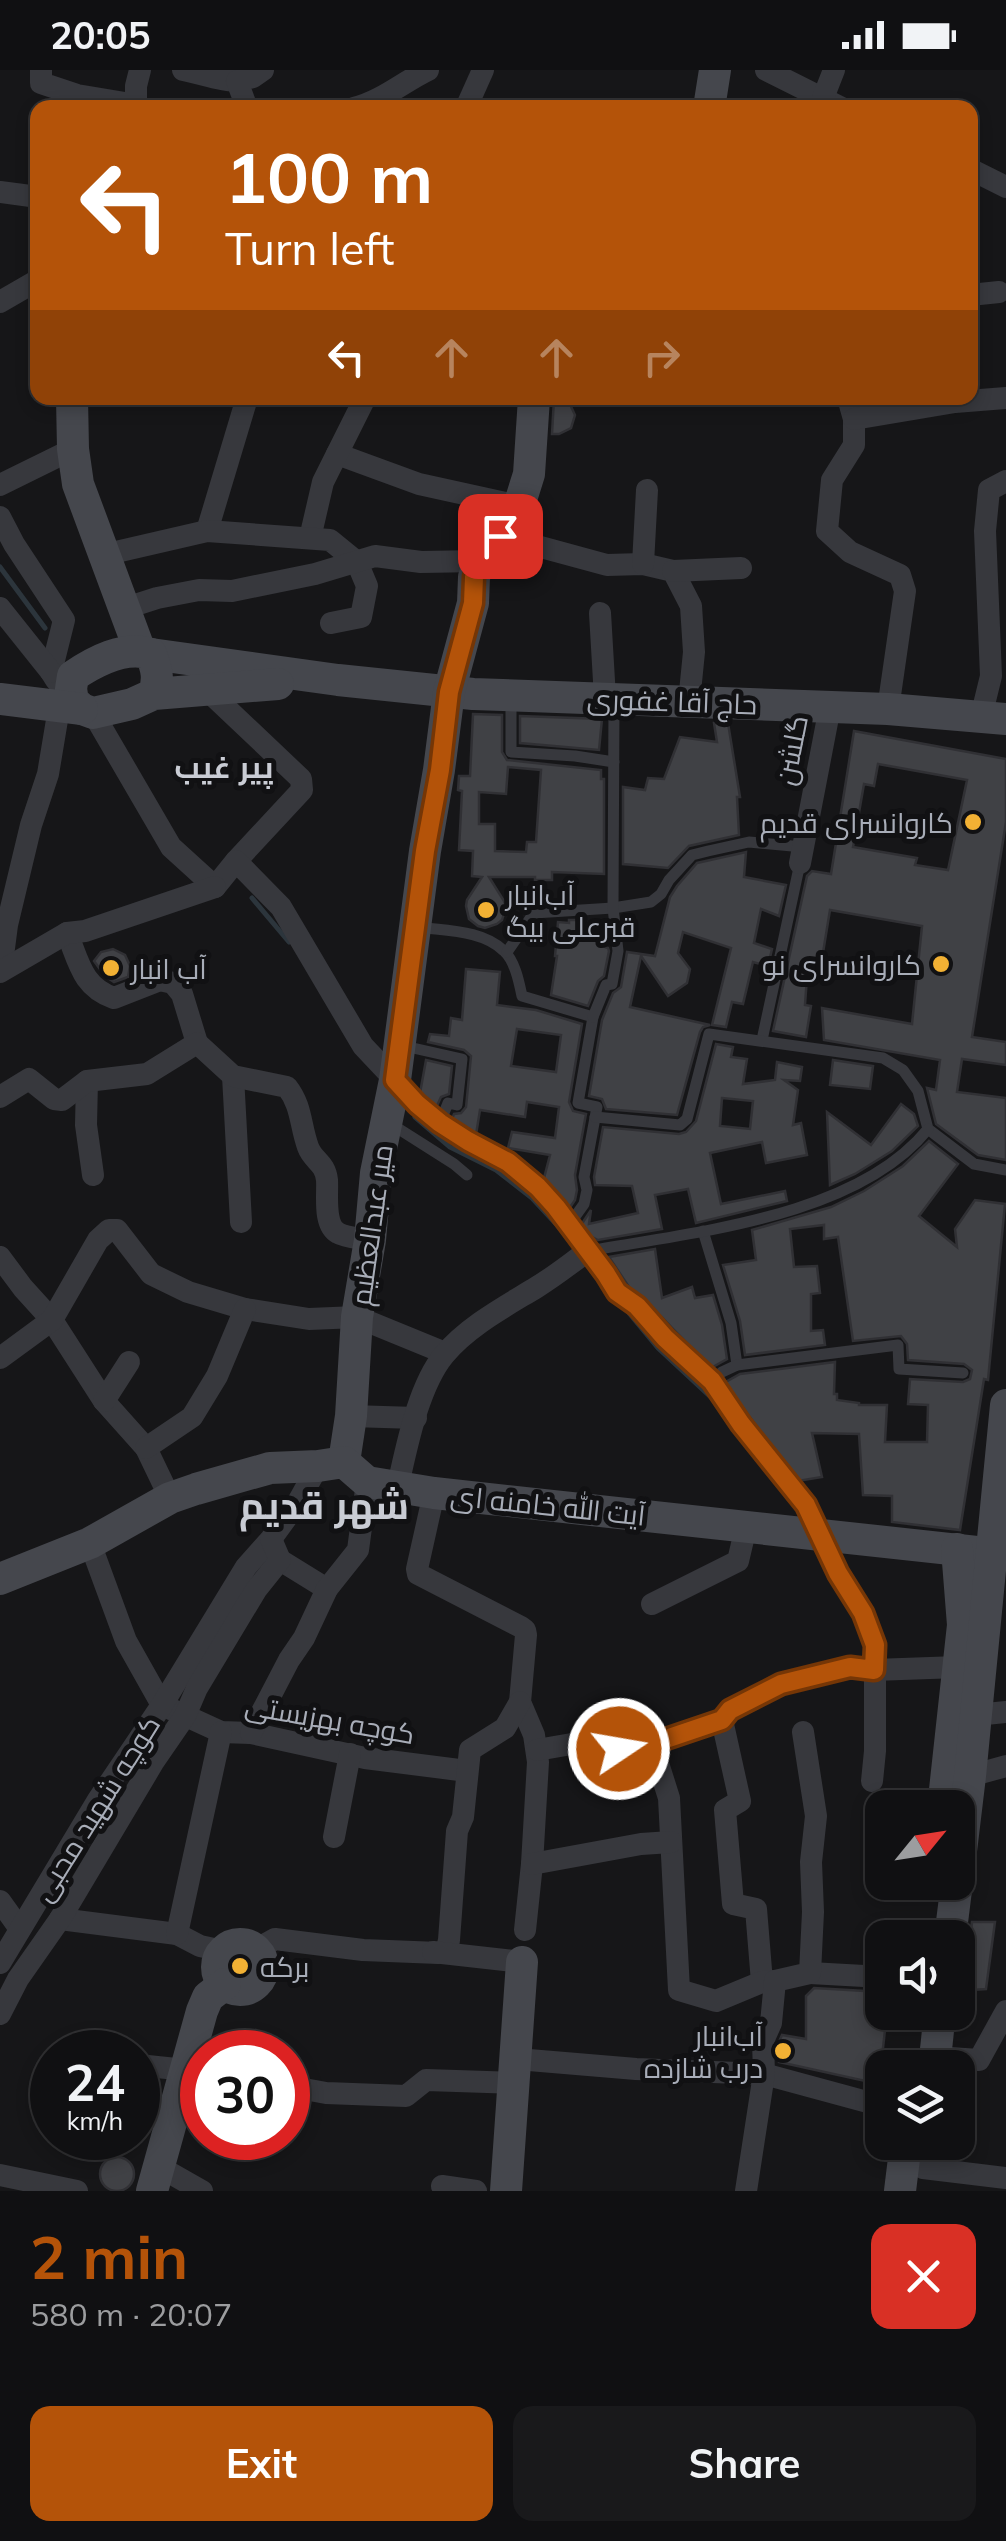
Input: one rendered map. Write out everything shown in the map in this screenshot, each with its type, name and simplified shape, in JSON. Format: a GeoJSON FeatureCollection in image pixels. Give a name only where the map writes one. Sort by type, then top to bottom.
{"type":"FeatureCollection","features":[{"type":"Feature","properties":{"kind":"main road"},"geometry":{"type":"LineString","coordinates":[[710,100],[715,70]]}},
{"type":"Feature","properties":{"kind":"main road"},"geometry":{"type":"LineString","coordinates":[[72,405],[78,484],[126,608],[134,654]]}},
{"type":"Feature","properties":{"kind":"main road"},"geometry":{"type":"LineString","coordinates":[[490,548],[520,506],[530,474],[534,405]]}},
{"type":"Feature","properties":{"kind":"main road","name":"میر عبدالعظیم"},"geometry":{"type":"LineString","coordinates":[[357,1474],[351,1416],[357,1317],[376,1173],[395,1080],[449,692],[473,603],[474,577],[490,548]]}},
{"type":"Feature","properties":{"kind":"main road"},"geometry":{"type":"LineString","coordinates":[[107,563],[134,654],[158,679],[154,694]]}},
{"type":"Feature","properties":{"kind":"main road"},"geometry":{"type":"LineString","coordinates":[[69,692],[134,654]]}},
{"type":"Feature","properties":{"kind":"main road","name":"حاج آقا غفوری"},"geometry":{"type":"LineString","coordinates":[[134,654],[449,692],[888,709],[994,718]]}},
{"type":"Feature","properties":{"kind":"main road","name":"حاج آقا غفوری"},"geometry":{"type":"LineString","coordinates":[[0,695],[69,692],[132,704],[154,694],[338,680]]}},
{"type":"Feature","properties":{"kind":"main road"},"geometry":{"type":"LineString","coordinates":[[945,1790],[958,1667],[974,1611],[998,1554],[1005,1425]]}},
{"type":"Feature","properties":{"kind":"main road","name":"آیت الله خامنه ای"},"geometry":{"type":"LineString","coordinates":[[0,1579],[90,1543],[170,1498],[270,1468],[357,1474],[434,1493],[998,1554]]}},
{"type":"Feature","properties":{"kind":"main road"},"geometry":{"type":"LineString","coordinates":[[957,1549],[974,1611],[991,1713],[968,1790]]}},
{"type":"Feature","properties":{"kind":"main road"},"geometry":{"type":"LineString","coordinates":[[506,2191],[523,1946]]}},
{"type":"Feature","properties":{"kind":"main road"},"geometry":{"type":"LineString","coordinates":[[199,2030],[208,1997],[225,1984],[216,1968],[218,1959],[239,1950]]}},
{"type":"Feature","properties":{"kind":"main road"},"geometry":{"type":"LineString","coordinates":[[155,2178],[180,2109]]}},
{"type":"Feature","properties":{"kind":"street"},"geometry":{"type":"LineString","coordinates":[[42,70],[40,83],[104,100]]}},
{"type":"Feature","properties":{"kind":"street"},"geometry":{"type":"LineString","coordinates":[[136,100],[140,70]]}},
{"type":"Feature","properties":{"kind":"street"},"geometry":{"type":"LineString","coordinates":[[182,70],[209,72],[227,81],[253,77],[263,70]]}},
{"type":"Feature","properties":{"kind":"street"},"geometry":{"type":"LineString","coordinates":[[379,100],[428,70]]}},
{"type":"Feature","properties":{"kind":"street"},"geometry":{"type":"LineString","coordinates":[[470,100],[483,70]]}},
{"type":"Feature","properties":{"kind":"street"},"geometry":{"type":"LineString","coordinates":[[766,70],[827,100]]}},
{"type":"Feature","properties":{"kind":"street"},"geometry":{"type":"LineString","coordinates":[[833,100],[834,70]]}},
{"type":"Feature","properties":{"kind":"street"},"geometry":{"type":"LineString","coordinates":[[237,81],[244,100]]}},
{"type":"Feature","properties":{"kind":"street"},"geometry":{"type":"LineString","coordinates":[[978,173],[1006,188]]}},
{"type":"Feature","properties":{"kind":"street"},"geometry":{"type":"LineString","coordinates":[[0,192],[30,196]]}},
{"type":"Feature","properties":{"kind":"street"},"geometry":{"type":"LineString","coordinates":[[0,302],[30,285]]}},
{"type":"Feature","properties":{"kind":"street"},"geometry":{"type":"LineString","coordinates":[[978,293],[1003,288]]}},
{"type":"Feature","properties":{"kind":"street"},"geometry":{"type":"LineString","coordinates":[[978,401],[1006,398]]}},
{"type":"Feature","properties":{"kind":"street"},"geometry":{"type":"LineString","coordinates":[[206,531],[245,405]]}},
{"type":"Feature","properties":{"kind":"street"},"geometry":{"type":"LineString","coordinates":[[310,538],[324,482],[362,405]]}},
{"type":"Feature","properties":{"kind":"street"},"geometry":{"type":"LineString","coordinates":[[888,709],[905,591],[900,575],[850,552],[826,531],[832,480],[854,445],[851,408],[918,405]]}},
{"type":"Feature","properties":{"kind":"street"},"geometry":{"type":"LineString","coordinates":[[0,485],[73,449]]}},
{"type":"Feature","properties":{"kind":"street"},"geometry":{"type":"LineString","coordinates":[[337,454],[418,484],[520,506]]}},
{"type":"Feature","properties":{"kind":"street"},"geometry":{"type":"LineString","coordinates":[[998,486],[1006,526]]}},
{"type":"Feature","properties":{"kind":"street"},"geometry":{"type":"LineString","coordinates":[[994,718],[985,531],[998,486]]}},
{"type":"Feature","properties":{"kind":"street"},"geometry":{"type":"LineString","coordinates":[[644,564],[646,490]]}},
{"type":"Feature","properties":{"kind":"street"},"geometry":{"type":"LineString","coordinates":[[0,516],[64,620],[69,692],[31,825],[7,925],[1,972]]}},
{"type":"Feature","properties":{"kind":"street"},"geometry":{"type":"LineString","coordinates":[[107,563],[206,531],[330,540],[358,562],[367,586],[361,617],[331,623]]}},
{"type":"Feature","properties":{"kind":"street"},"geometry":{"type":"LineString","coordinates":[[126,608],[199,590],[232,591],[315,574],[374,556],[422,562],[490,548],[607,565],[644,564],[673,571],[741,568]]}},
{"type":"Feature","properties":{"kind":"street"},"geometry":{"type":"LineString","coordinates":[[673,571],[691,606],[694,652],[689,702]]}},
{"type":"Feature","properties":{"kind":"street"},"geometry":{"type":"LineString","coordinates":[[0,608],[69,692],[171,847],[216,886]]}},
{"type":"Feature","properties":{"kind":"street"},"geometry":{"type":"LineString","coordinates":[[600,613],[610,699]]}},
{"type":"Feature","properties":{"kind":"street"},"geometry":{"type":"LineString","coordinates":[[1,972],[67,933],[85,931],[216,886],[302,790],[301,778],[207,690]]}},
{"type":"Feature","properties":{"kind":"street","name":"گلشن"},"geometry":{"type":"LineString","coordinates":[[801,855],[830,707]]}},
{"type":"Feature","properties":{"kind":"street"},"geometry":{"type":"LineString","coordinates":[[236,861],[281,906],[363,1046],[395,1080]]}},
{"type":"Feature","properties":{"kind":"street"},"geometry":{"type":"LineString","coordinates":[[67,933],[86,979],[100,993],[114,998],[160,980],[173,982],[182,994],[197,1043],[233,1076],[288,1087],[297,1099],[309,1152],[323,1165],[333,1229],[338,1234],[370,1240]]}},
{"type":"Feature","properties":{"kind":"street"},"geometry":{"type":"LineString","coordinates":[[0,1097],[29,1079],[54,1100],[62,1100],[87,1081],[147,1074],[197,1043]]}},
{"type":"Feature","properties":{"kind":"street"},"geometry":{"type":"LineString","coordinates":[[233,1076],[241,1222]]}},
{"type":"Feature","properties":{"kind":"street"},"geometry":{"type":"LineString","coordinates":[[87,1081],[86,1125],[93,1175]]}},
{"type":"Feature","properties":{"kind":"street"},"geometry":{"type":"LineString","coordinates":[[0,1358],[52,1320],[98,1240],[109,1230],[117,1230],[151,1274],[188,1292],[246,1309],[309,1319],[357,1317],[445,1354]]}},
{"type":"Feature","properties":{"kind":"street"},"geometry":{"type":"LineString","coordinates":[[0,2014],[18,1979],[60,1920],[185,1716],[256,1590],[298,1502],[357,1474],[416,1418],[432,1374],[445,1354],[510,1302],[588,1252]]}},
{"type":"Feature","properties":{"kind":"street"},"geometry":{"type":"LineString","coordinates":[[0,1257],[52,1320],[104,1401],[146,1448],[170,1498]]}},
{"type":"Feature","properties":{"kind":"street"},"geometry":{"type":"LineString","coordinates":[[146,1448],[192,1417],[217,1376],[246,1309]]}},
{"type":"Feature","properties":{"kind":"street"},"geometry":{"type":"LineString","coordinates":[[104,1401],[129,1362]]}},
{"type":"Feature","properties":{"kind":"street"},"geometry":{"type":"LineString","coordinates":[[351,1416],[416,1418]]}},
{"type":"Feature","properties":{"kind":"street"},"geometry":{"type":"LineString","coordinates":[[251,1732],[327,1589],[358,1550],[357,1474]]}},
{"type":"Feature","properties":{"kind":"street"},"geometry":{"type":"LineString","coordinates":[[434,1493],[418,1574],[525,1630],[520,1702],[506,1728],[470,1750],[457,1830],[450,1940],[447,1949],[436,1952]]}},
{"type":"Feature","properties":{"kind":"street"},"geometry":{"type":"LineString","coordinates":[[652,1604],[738,1561],[746,1526]]}},
{"type":"Feature","properties":{"kind":"street"},"geometry":{"type":"LineString","coordinates":[[820,1535],[863,1613],[875,1645],[876,1751],[872,1780]]}},
{"type":"Feature","properties":{"kind":"street"},"geometry":{"type":"LineString","coordinates":[[90,1543],[126,1641],[162,1704]]}},
{"type":"Feature","properties":{"kind":"street"},"geometry":{"type":"LineString","coordinates":[[276,1550],[327,1589]]}},
{"type":"Feature","properties":{"kind":"street","name":"کوچه شهید محبی"},"geometry":{"type":"LineString","coordinates":[[0,1963],[246,1566],[276,1550]]}},
{"type":"Feature","properties":{"kind":"street"},"geometry":{"type":"LineString","coordinates":[[537,1750],[612,1738],[619,1749],[660,1741],[722,1720],[730,1710],[781,1684],[850,1667],[958,1667]]}},
{"type":"Feature","properties":{"kind":"street"},"geometry":{"type":"LineString","coordinates":[[60,1920],[176,1934],[200,1946],[239,1950],[275,1940],[362,1950],[436,1952],[523,1946],[532,1864],[537,1750],[520,1702]]}},
{"type":"Feature","properties":{"kind":"street","name":"کوچه بهزیستی"},"geometry":{"type":"LineString","coordinates":[[162,1704],[221,1732],[251,1732],[350,1754],[467,1771]]}},
{"type":"Feature","properties":{"kind":"street"},"geometry":{"type":"LineString","coordinates":[[722,1720],[740,1801],[726,1810],[733,1904],[756,1908],[771,2022],[763,2040],[764,2074],[746,2191]]}},
{"type":"Feature","properties":{"kind":"street"},"geometry":{"type":"LineString","coordinates":[[176,1934],[221,1732]]}},
{"type":"Feature","properties":{"kind":"street"},"geometry":{"type":"LineString","coordinates":[[802,1732],[816,1816],[811,1862],[810,1973]]}},
{"type":"Feature","properties":{"kind":"street"},"geometry":{"type":"LineString","coordinates":[[660,1741],[656,1757],[669,1798],[679,1990],[716,2001],[768,1982],[810,1973],[865,1976]]}},
{"type":"Feature","properties":{"kind":"street"},"geometry":{"type":"LineString","coordinates":[[334,1837],[350,1754]]}},
{"type":"Feature","properties":{"kind":"street"},"geometry":{"type":"LineString","coordinates":[[970,1776],[1006,1766]]}},
{"type":"Feature","properties":{"kind":"street"},"geometry":{"type":"LineString","coordinates":[[532,1864],[672,1842]]}},
{"type":"Feature","properties":{"kind":"street"},"geometry":{"type":"LineString","coordinates":[[0,1901],[20,1929]]}},
{"type":"Feature","properties":{"kind":"street"},"geometry":{"type":"LineString","coordinates":[[975,2060],[980,2060],[1006,2011]]}},
{"type":"Feature","properties":{"kind":"street"},"geometry":{"type":"LineString","coordinates":[[310,2090],[406,2096],[426,2080],[516,2071],[636,2070],[764,2074],[865,2101]]}},
{"type":"Feature","properties":{"kind":"street"},"geometry":{"type":"LineString","coordinates":[[914,2172],[1006,2178]]}},
{"type":"Feature","properties":{"kind":"street"},"geometry":{"type":"LineString","coordinates":[[0,2175],[78,2191]]}},
{"type":"Feature","properties":{"kind":"street"},"geometry":{"type":"LineString","coordinates":[[155,2178],[202,2191]]}},
{"type":"Feature","properties":{"kind":"street"},"geometry":{"type":"LineString","coordinates":[[442,2186],[476,2191]]}},
{"type":"Feature","properties":{"kind":"lane"},"geometry":{"type":"LineString","coordinates":[[511,695],[512,752],[614,762]]}},
{"type":"Feature","properties":{"kind":"lane"},"geometry":{"type":"LineString","coordinates":[[569,1225],[584,1204],[584,1177],[597,1108],[578,1102],[593,1017],[606,985],[612,984],[618,951],[613,908],[614,762],[610,699]]}},
{"type":"Feature","properties":{"kind":"lane"},"geometry":{"type":"LineString","coordinates":[[507,952],[534,914],[650,902],[692,855],[750,842],[801,855]]}},
{"type":"Feature","properties":{"kind":"lane","name":"گلشن"},"geometry":{"type":"LineString","coordinates":[[762,1040],[801,855]]}},
{"type":"Feature","properties":{"kind":"lane"},"geometry":{"type":"LineString","coordinates":[[415,927],[484,938],[507,952],[522,996],[593,1017]]}},
{"type":"Feature","properties":{"kind":"lane"},"geometry":{"type":"LineString","coordinates":[[594,1116],[680,1124],[687,1119],[709,1034],[762,1040],[883,1058],[903,1070],[918,1092],[928,1129],[974,1164],[1006,1170]]}},
{"type":"Feature","properties":{"kind":"lane"},"geometry":{"type":"LineString","coordinates":[[400,1045],[462,1059],[457,1104],[448,1103],[440,1123]]}},
{"type":"Feature","properties":{"kind":"lane"},"geometry":{"type":"LineString","coordinates":[[395,1080],[440,1123],[508,1162],[538,1187],[617,1292],[637,1306],[712,1381],[806,1505],[820,1535]]}},
{"type":"Feature","properties":{"kind":"lane"},"geometry":{"type":"LineString","coordinates":[[386,1121],[466,1174]]}},
{"type":"Feature","properties":{"kind":"lane"},"geometry":{"type":"LineString","coordinates":[[588,1252],[802,1208],[890,1166],[916,1145],[928,1129]]}},
{"type":"Feature","properties":{"kind":"lane"},"geometry":{"type":"LineString","coordinates":[[454,1164],[468,1141]]}},
{"type":"Feature","properties":{"kind":"lane"},"geometry":{"type":"LineString","coordinates":[[703,1231],[731,1322],[737,1365]]}},
{"type":"Feature","properties":{"kind":"lane"},"geometry":{"type":"LineString","coordinates":[[712,1381],[737,1365],[898,1346],[899,1369],[964,1373]]}},
{"type":"Feature","properties":{"kind":"building"},"geometry":{"type":"Polygon","coordinates":[[[554,405],[570,405],[575,415],[571,428],[552,434],[554,405]]]}},
{"type":"Feature","properties":{"kind":"building"},"geometry":{"type":"Polygon","coordinates":[[[473,714],[502,715],[502,752],[507,760],[601,770],[604,874],[552,872],[552,880],[489,877],[506,907],[497,924],[478,926],[469,919],[466,906],[482,877],[472,876],[473,851],[459,850],[459,776],[470,776],[473,714]],[[508,767],[506,794],[479,792],[479,824],[495,824],[495,851],[526,852],[527,842],[536,842],[541,770],[508,767]]]}},
{"type":"Feature","properties":{"kind":"building"},"geometry":{"type":"Polygon","coordinates":[[[520,716],[602,719],[599,750],[520,743],[520,716]]]}},
{"type":"Feature","properties":{"kind":"building"},"geometry":{"type":"Polygon","coordinates":[[[714,723],[728,723],[740,797],[739,835],[689,846],[668,868],[623,864],[623,787],[645,790],[648,778],[664,779],[680,737],[717,742],[714,723]]]}},
{"type":"Feature","properties":{"kind":"building"},"geometry":{"type":"Polygon","coordinates":[[[854,731],[1006,759],[1006,822],[972,1037],[1006,1042],[1006,1065],[962,1059],[957,1092],[1006,1098],[1006,1160],[978,1155],[936,1124],[927,1088],[936,1090],[940,1060],[824,1040],[822,1008],[912,1024],[922,926],[830,910],[821,965],[808,963],[805,1005],[811,1006],[806,1037],[773,1031],[807,876],[812,871],[831,874],[854,731]],[[878,764],[874,786],[864,784],[853,847],[917,858],[915,865],[948,870],[967,780],[878,764]]]}},
{"type":"Feature","properties":{"kind":"building"},"geometry":{"type":"Polygon","coordinates":[[[746,852],[744,877],[786,885],[779,916],[761,909],[754,943],[772,949],[768,966],[753,962],[743,1004],[732,1002],[726,1027],[712,1025],[731,948],[683,932],[678,953],[690,969],[687,983],[668,996],[641,956],[630,1007],[710,1025],[700,1032],[677,1115],[606,1109],[602,1099],[589,1096],[602,1020],[613,993],[621,987],[627,952],[655,956],[670,897],[697,863],[746,852]]]}},
{"type":"Feature","properties":{"kind":"building"},"geometry":{"type":"Polygon","coordinates":[[[558,922],[606,926],[602,946],[609,951],[604,976],[588,1006],[551,995],[558,922]]]}},
{"type":"Feature","properties":{"kind":"building","name":"آب انبار"},"geometry":{"type":"Polygon","coordinates":[[[113,949],[125,955],[130,966],[128,977],[114,982],[94,961],[101,952],[113,949]]]}},
{"type":"Feature","properties":{"kind":"building"},"geometry":{"type":"Polygon","coordinates":[[[466,969],[500,972],[497,1005],[536,1010],[582,1024],[569,1102],[573,1111],[586,1114],[575,1175],[577,1190],[569,1209],[543,1182],[550,1155],[508,1148],[512,1132],[555,1138],[559,1107],[527,1102],[525,1117],[480,1110],[476,1135],[452,1119],[466,1107],[471,1056],[464,1050],[428,1042],[430,1034],[449,1036],[451,1018],[462,1020],[466,969]],[[517,1029],[511,1066],[556,1072],[561,1035],[517,1029]]]}},
{"type":"Feature","properties":{"kind":"building"},"geometry":{"type":"Polygon","coordinates":[[[716,1044],[733,1047],[731,1057],[747,1059],[743,1084],[775,1080],[777,1062],[802,1067],[800,1081],[784,1080],[798,1090],[793,1125],[801,1123],[807,1155],[766,1163],[762,1142],[710,1153],[721,1204],[785,1191],[787,1201],[696,1223],[688,1189],[655,1195],[662,1229],[598,1240],[590,1236],[581,1225],[591,1210],[589,1224],[638,1213],[632,1186],[595,1185],[603,1127],[679,1134],[696,1121],[716,1044]],[[722,1098],[720,1126],[750,1129],[753,1101],[722,1098]]]}},
{"type":"Feature","properties":{"kind":"building"},"geometry":{"type":"Polygon","coordinates":[[[426,1060],[452,1066],[449,1094],[441,1097],[436,1108],[420,1093],[426,1060]]]}},
{"type":"Feature","properties":{"kind":"building"},"geometry":{"type":"Polygon","coordinates":[[[833,1060],[873,1066],[870,1089],[830,1085],[833,1060]]]}},
{"type":"Feature","properties":{"kind":"building"},"geometry":{"type":"Polygon","coordinates":[[[901,1104],[914,1114],[918,1126],[892,1151],[830,1185],[827,1112],[871,1145],[901,1104]]]}},
{"type":"Feature","properties":{"kind":"building"},"geometry":{"type":"Polygon","coordinates":[[[929,1141],[958,1164],[919,1216],[957,1247],[955,1229],[975,1200],[1005,1204],[988,1380],[984,1379],[960,1530],[892,1522],[892,1496],[863,1495],[859,1434],[812,1433],[822,1477],[798,1481],[724,1383],[740,1374],[835,1362],[837,1400],[887,1405],[885,1442],[927,1442],[928,1405],[908,1404],[910,1379],[963,1382],[970,1379],[972,1370],[964,1364],[908,1360],[907,1344],[901,1336],[853,1341],[838,1237],[824,1239],[824,1225],[790,1229],[794,1267],[817,1266],[820,1293],[811,1294],[811,1331],[823,1330],[825,1345],[745,1355],[740,1321],[723,1265],[756,1260],[752,1230],[831,1207],[864,1191],[903,1166],[929,1141]]]}},
{"type":"Feature","properties":{"kind":"building"},"geometry":{"type":"Polygon","coordinates":[[[655,1249],[662,1298],[692,1287],[695,1298],[713,1295],[727,1359],[711,1368],[631,1290],[609,1257],[655,1249]]]}},
{"type":"Feature","properties":{"kind":"building"},"geometry":{"type":"Polygon","coordinates":[[[975,1922],[995,1922],[986,1989],[975,1990],[975,1922]]]}},
{"type":"Feature","properties":{"kind":"building"},"geometry":{"type":"Polygon","coordinates":[[[814,1988],[865,1991],[865,2030],[885,2030],[883,2050],[865,2050],[865,2081],[779,2062],[782,2035],[806,2039],[806,1996],[814,1988]]]}},
{"type":"Feature","properties":{"kind":"building"},"geometry":{"type":"Polygon","coordinates":[[[108,2160],[126,2160],[133,2167],[133,2181],[124,2190],[110,2190],[101,2181],[101,2167],[108,2160]]]}},
{"type":"Feature","properties":{"kind":"waterway"},"geometry":{"type":"LineString","coordinates":[[0,567],[45,628]]}},
{"type":"Feature","properties":{"kind":"waterway"},"geometry":{"type":"LineString","coordinates":[[252,898],[289,942]]}},
{"type":"Feature","properties":{"kind":"waterway"},"geometry":{"type":"LineString","coordinates":[[415,1117],[450,1147],[496,1170],[532,1198],[571,1240]]}},
{"type":"Feature","properties":{"kind":"waterway"},"geometry":{"type":"LineString","coordinates":[[629,1313],[658,1348],[715,1401]]}},
{"type":"Feature","properties":{"kind":"place","name":"کاروانسرای قدیم"},"geometry":{"type":"Point","coordinates":[973,822]}},
{"type":"Feature","properties":{"kind":"place","name":"آب‌انبار قبرعلی بیگ"},"geometry":{"type":"Point","coordinates":[486,910]}},
{"type":"Feature","properties":{"kind":"place","name":"کاروانسرای نو"},"geometry":{"type":"Point","coordinates":[941,964]}},
{"type":"Feature","properties":{"kind":"place","name":"آب انبار"},"geometry":{"type":"Point","coordinates":[111,968]}},
{"type":"Feature","properties":{"kind":"place","name":"برکه"},"geometry":{"type":"Point","coordinates":[240,1966]}},
{"type":"Feature","properties":{"kind":"place","name":"آب‌انبار درب شازده"},"geometry":{"type":"Point","coordinates":[783,2051]}},
{"type":"Feature","properties":{"kind":"district","name":"پیر غیب"},"geometry":{"type":"Point","coordinates":[224,767]}},
{"type":"Feature","properties":{"kind":"district","name":"شهر قدیم"},"geometry":{"type":"Point","coordinates":[324,1505]}},
{"type":"Feature","properties":{"kind":"route"},"geometry":{"type":"LineString","coordinates":[[500,536],[480,561],[474,577],[473,603],[449,692],[395,1080],[440,1123],[508,1162],[538,1187],[617,1292],[637,1306],[712,1381],[806,1505],[838,1573],[863,1613],[875,1645],[874,1670],[850,1667],[781,1684],[730,1710],[722,1720],[660,1741],[619,1749]]}}]}
